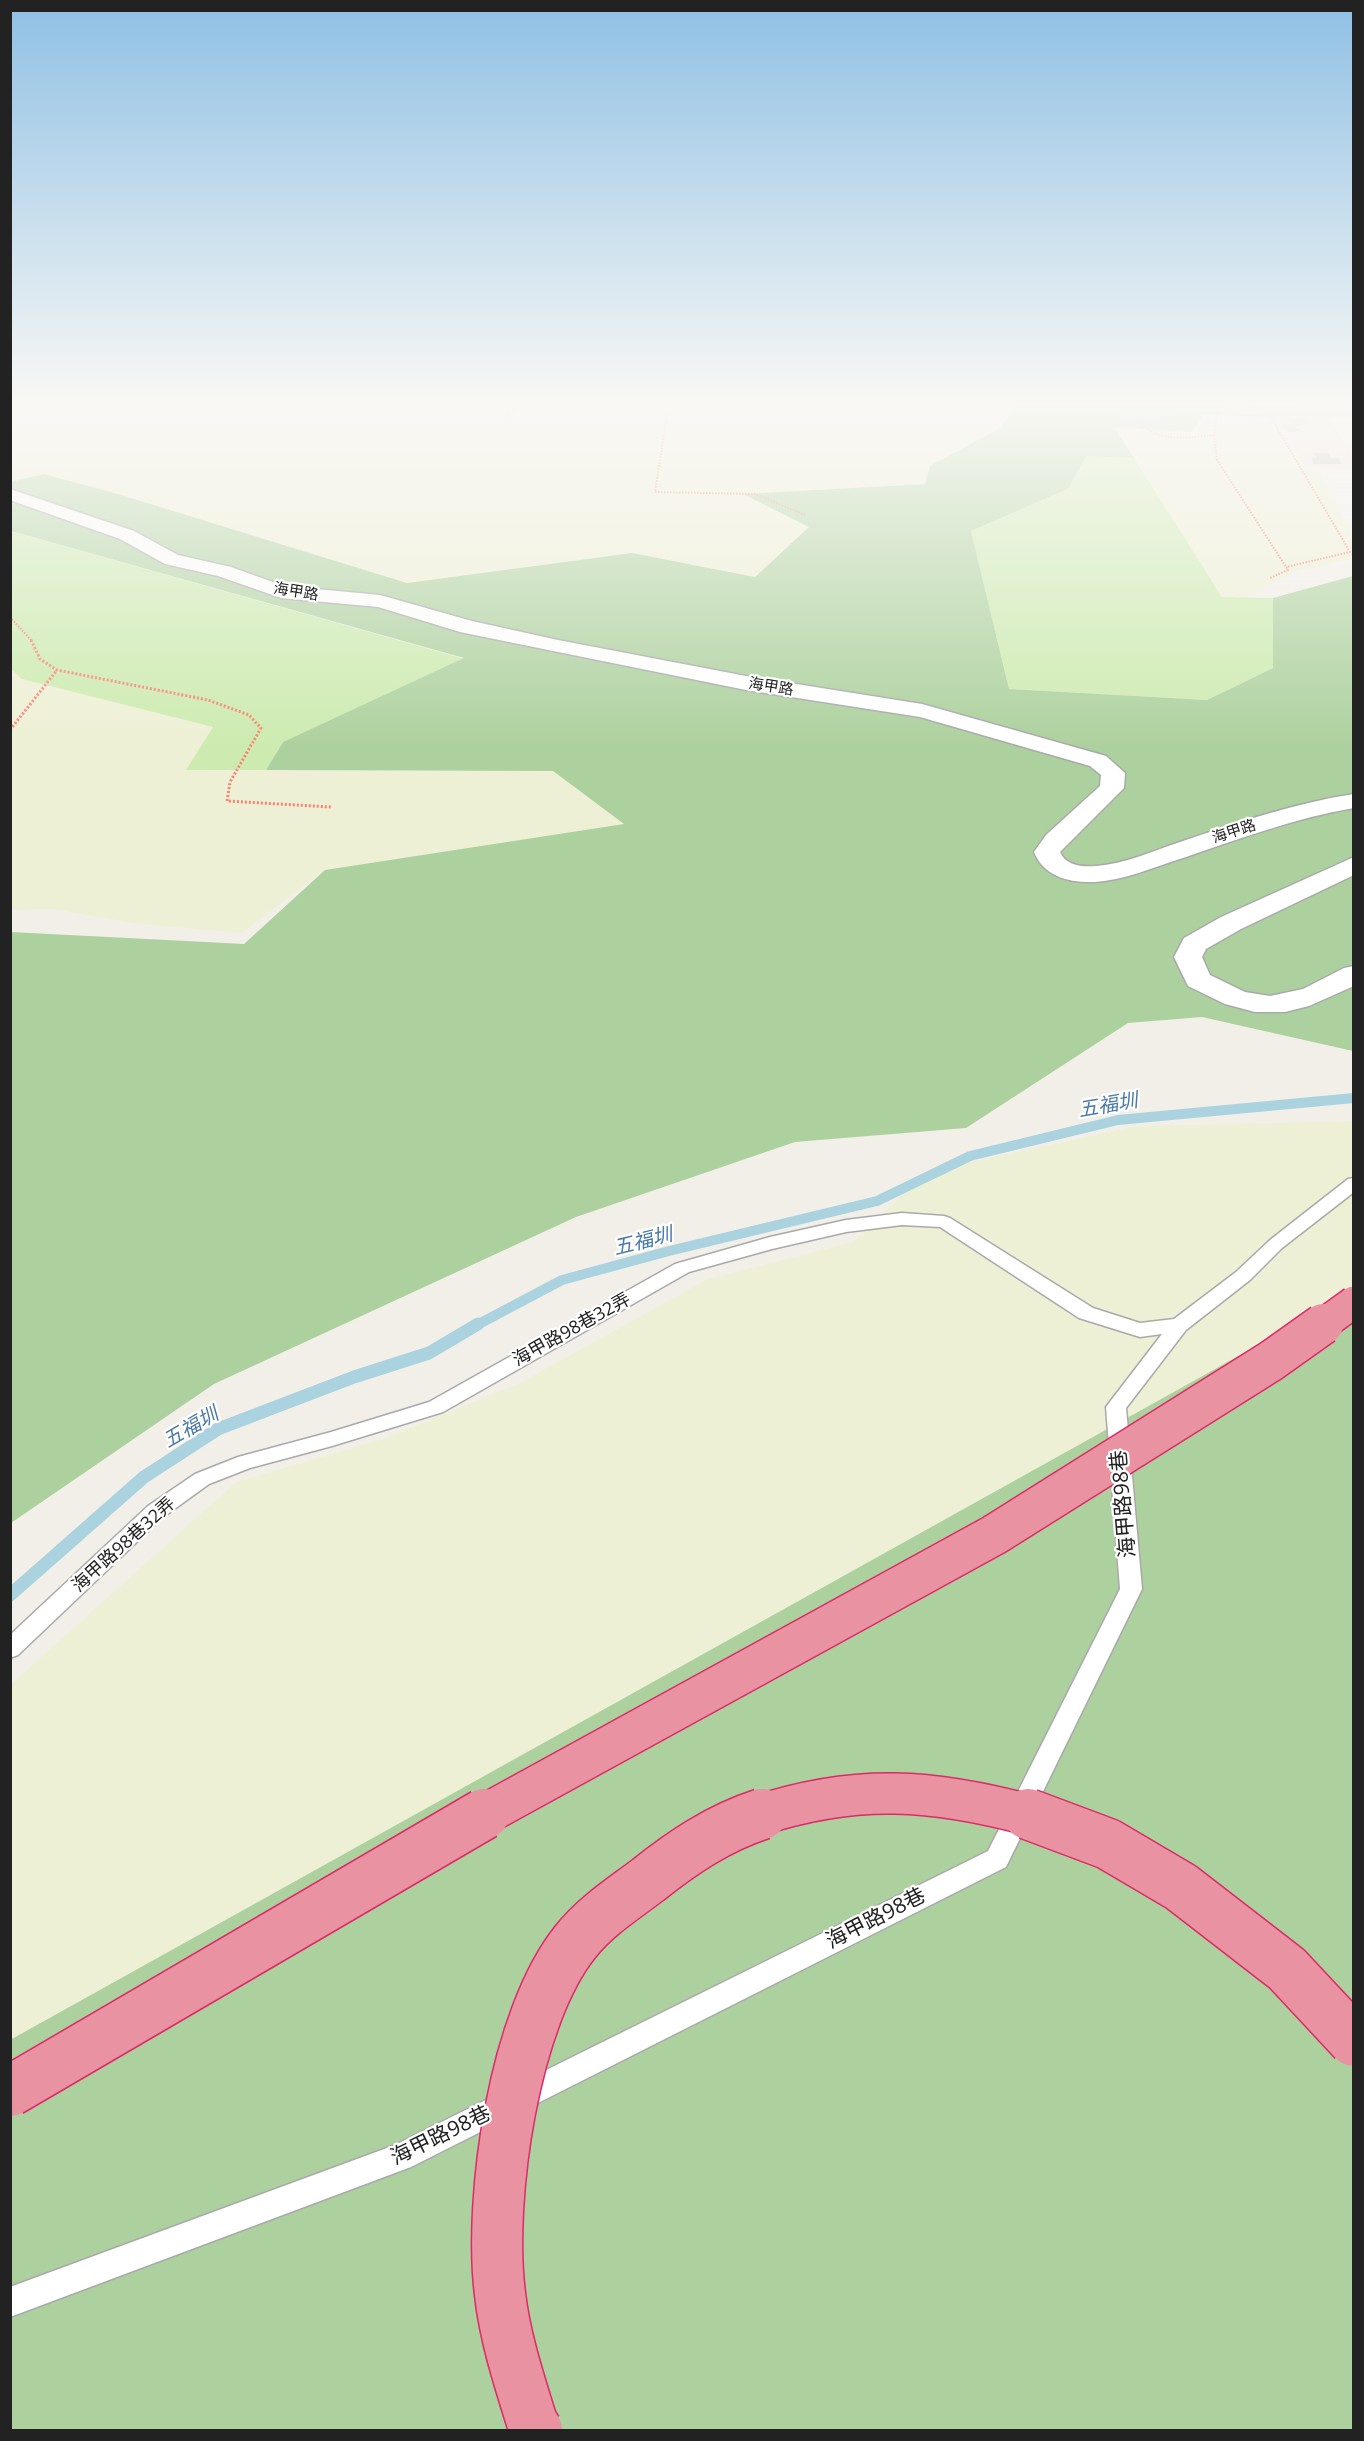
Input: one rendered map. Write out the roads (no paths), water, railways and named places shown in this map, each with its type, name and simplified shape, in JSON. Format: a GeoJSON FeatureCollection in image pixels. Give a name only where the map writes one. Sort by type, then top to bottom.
{"type":"FeatureCollection","features":[{"type":"Feature","properties":{"kind":"highway"},"geometry":{"type":"LineString","coordinates":[[10,2091],[485,1814],[994,1535],[1271,1361],[1353,1302]]}},
{"type":"Feature","properties":{"kind":"highway"},"geometry":{"type":"LineString","coordinates":[[537,2430],[532,2422],[508,2341],[497,2278],[496,2219],[509,2119],[524,2046],[546,1990],[562,1961],[596,1918],[691,1847],[734,1824],[793,1806],[851,1795],[899,1792],[1012,1810],[1062,1826],[1107,1844],[1143,1863],[1211,1909],[1292,1973],[1353,2041]]}},
{"type":"Feature","properties":{"kind":"street","name":"海甲路"},"geometry":{"type":"LineString","coordinates":[[81,519],[127,535],[172,560],[224,571],[280,592],[380,601],[468,627],[558,646],[746,683],[922,711],[1098,761],[1113,773],[1113,788],[1055,840],[1047,852],[1050,862],[1063,871],[1084,874],[1105,873],[1304,810],[1353,801]]}},
{"type":"Feature","properties":{"kind":"street"},"geometry":{"type":"LineString","coordinates":[[1353,865],[1231,923],[1194,944],[1188,957],[1198,980],[1240,1000],[1276,1005],[1331,988],[1353,974]]}},
{"type":"Feature","properties":{"kind":"lane","name":"海甲路98巷"},"geometry":{"type":"LineString","coordinates":[[10,2302],[401,2157],[997,1859],[1131,1589],[1116,1407],[1179,1325],[1353,1183]]}},
{"type":"Feature","properties":{"kind":"lane","name":"海甲路98巷32弄"},"geometry":{"type":"LineString","coordinates":[[10,1649],[155,1512],[202,1479],[245,1462],[333,1439],[436,1407],[682,1268],[759,1246],[846,1226],[902,1219],[944,1222],[1086,1313],[1140,1330],[1179,1325]]}},
{"type":"Feature","properties":{"kind":"waterway","name":"五福圳"},"geometry":{"type":"LineString","coordinates":[[475,1326],[562,1280],[669,1251],[877,1201],[970,1156],[1118,1120],[1354,1098]]}},
{"type":"Feature","properties":{"kind":"waterway","name":"五福圳"},"geometry":{"type":"LineString","coordinates":[[10,1595],[144,1477],[218,1429],[354,1377],[429,1353],[478,1324]]}}]}
